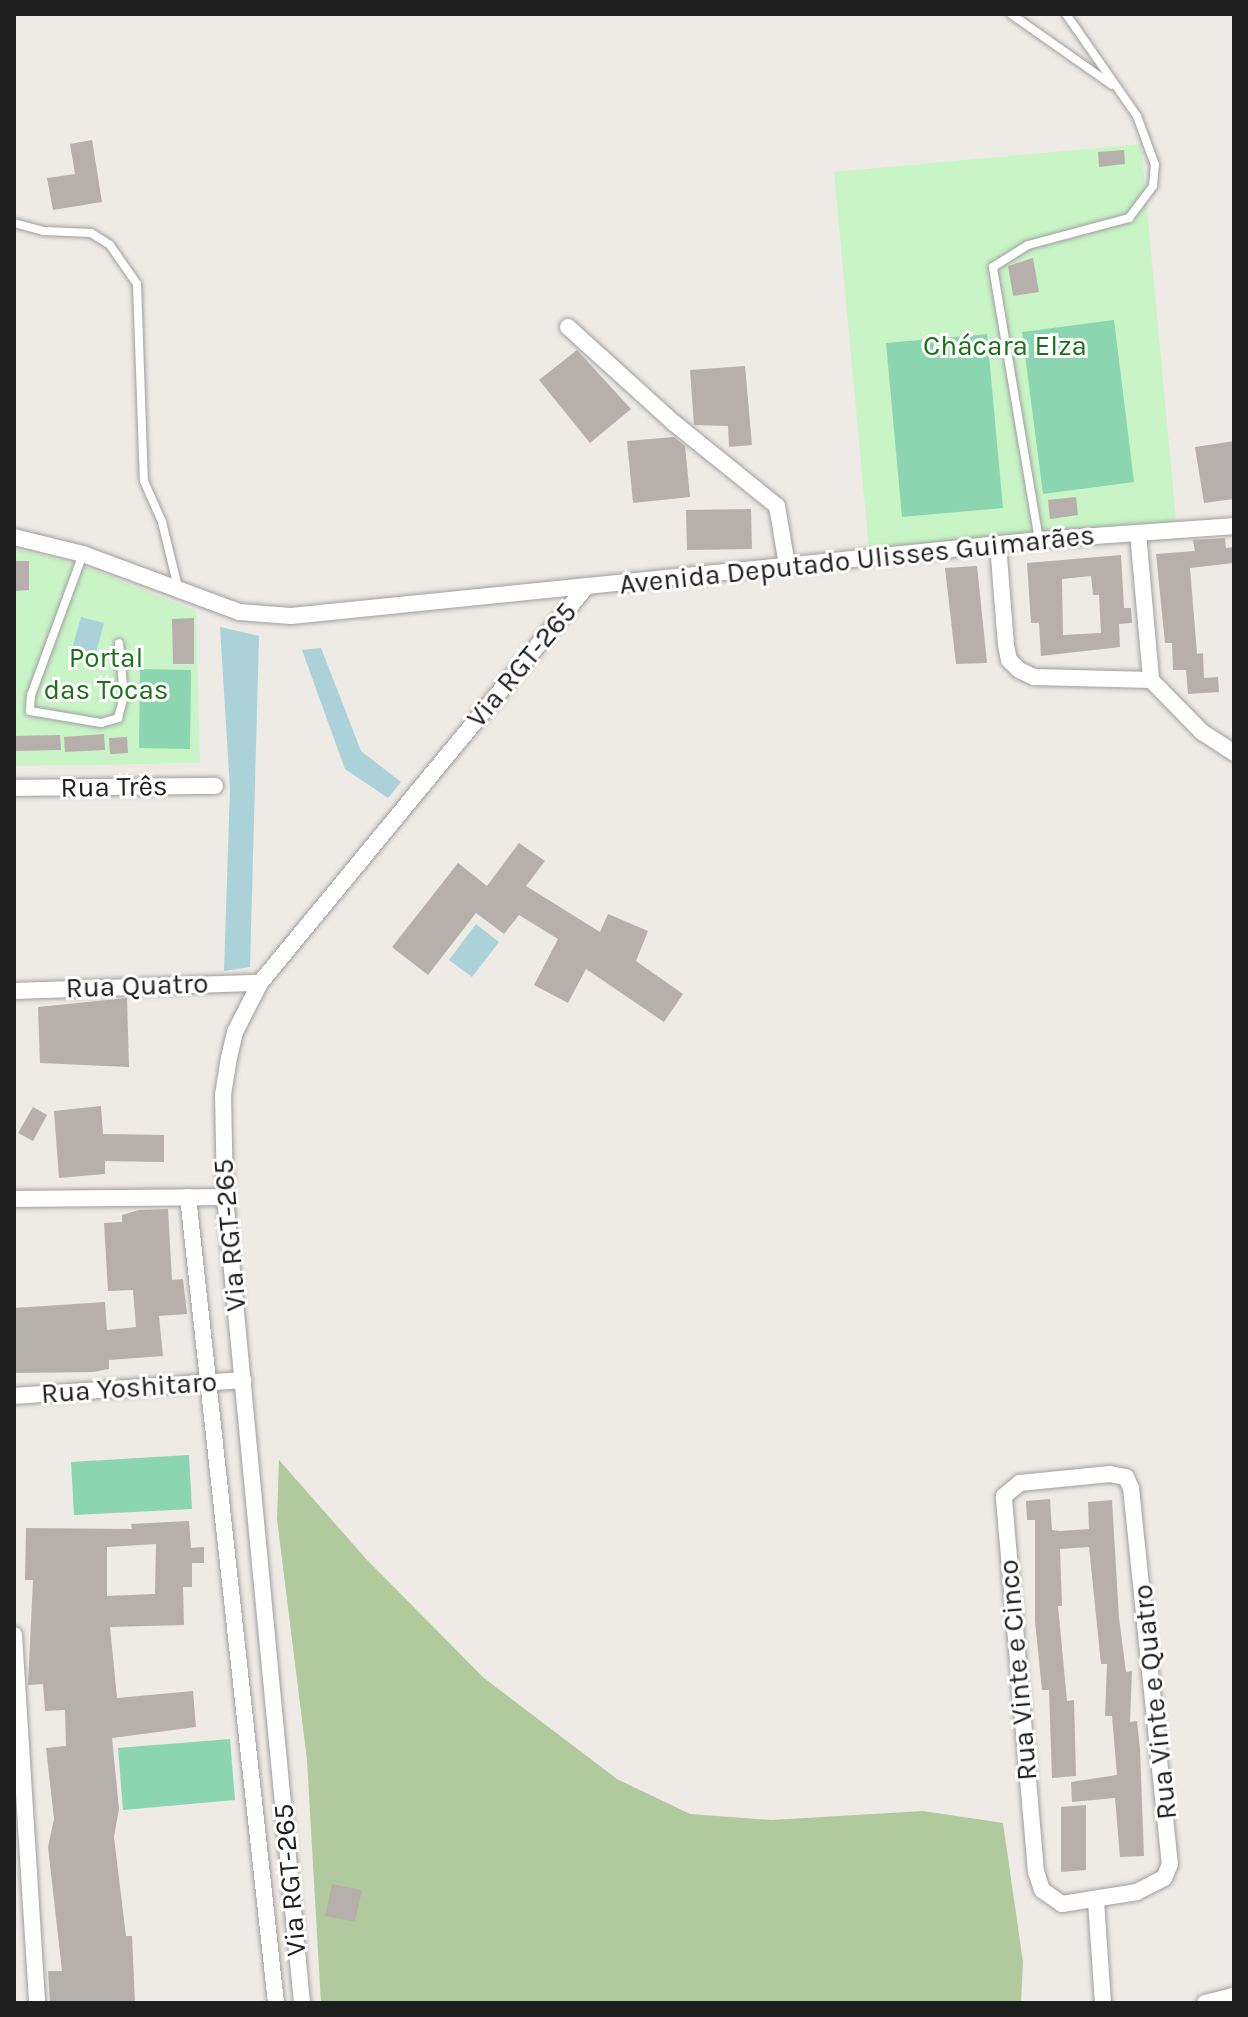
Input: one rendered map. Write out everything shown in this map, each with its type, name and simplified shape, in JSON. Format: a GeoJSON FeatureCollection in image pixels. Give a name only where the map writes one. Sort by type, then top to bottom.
{"type":"FeatureCollection","features":[{"type":"Feature","properties":{"kind":"street"},"geometry":{"type":"LineString","coordinates":[[568,327],[674,423],[777,506],[787,565]]}},
{"type":"Feature","properties":{"kind":"street","name":"Avenida Deputado Ulisses Guimarães"},"geometry":{"type":"LineString","coordinates":[[14,537],[83,554],[239,612],[291,616],[1039,540],[1234,526]]}},
{"type":"Feature","properties":{"kind":"street"},"geometry":{"type":"LineString","coordinates":[[1138,533],[1151,680],[1202,732],[1234,753]]}},
{"type":"Feature","properties":{"kind":"street"},"geometry":{"type":"LineString","coordinates":[[998,544],[1006,645],[1009,660],[1019,670],[1034,677],[1151,680]]}},
{"type":"Feature","properties":{"kind":"street","name":"Via RGT-265"},"geometry":{"type":"LineString","coordinates":[[302,2003],[225,1197],[227,1070],[235,1032],[260,983],[585,588]]}},
{"type":"Feature","properties":{"kind":"street","name":"Rua Três"},"geometry":{"type":"LineString","coordinates":[[14,788],[215,786]]}},
{"type":"Feature","properties":{"kind":"street","name":"Rua Quatro"},"geometry":{"type":"LineString","coordinates":[[14,991],[260,983]]}},
{"type":"Feature","properties":{"kind":"street"},"geometry":{"type":"LineString","coordinates":[[188,1197],[276,2003]]}},
{"type":"Feature","properties":{"kind":"street"},"geometry":{"type":"LineString","coordinates":[[14,1199],[225,1197]]}},
{"type":"Feature","properties":{"kind":"street","name":"Rua Yoshitaro"},"geometry":{"type":"LineString","coordinates":[[14,1396],[243,1380]]}},
{"type":"Feature","properties":{"kind":"street","name":"Rua Vinte e Cinco"},"geometry":{"type":"LineString","coordinates":[[1096,1901],[1056,1902],[1037,1879],[1004,1500],[1015,1484],[1104,1474]]}},
{"type":"Feature","properties":{"kind":"street","name":"Rua Vinte e Quatro"},"geometry":{"type":"LineString","coordinates":[[1096,1901],[1154,1885],[1168,1871],[1171,1859],[1131,1488],[1123,1475],[1104,1474]]}},
{"type":"Feature","properties":{"kind":"street"},"geometry":{"type":"LineString","coordinates":[[14,1635],[37,2003]]}},
{"type":"Feature","properties":{"kind":"street"},"geometry":{"type":"LineString","coordinates":[[1096,1901],[1103,2003]]}},
{"type":"Feature","properties":{"kind":"street"},"geometry":{"type":"LineString","coordinates":[[1205,2003],[1234,1996]]}},
{"type":"Feature","properties":{"kind":"lane"},"geometry":{"type":"LineString","coordinates":[[1011,14],[1120,90]]}},
{"type":"Feature","properties":{"kind":"lane"},"geometry":{"type":"LineString","coordinates":[[1039,540],[993,267],[1028,245],[1116,225],[1145,202],[1155,165],[1141,124],[1066,14]]}},
{"type":"Feature","properties":{"kind":"lane"},"geometry":{"type":"LineString","coordinates":[[14,223],[44,231],[91,233],[118,254],[137,284],[144,481],[162,522],[179,592]]}},
{"type":"Feature","properties":{"kind":"lane"},"geometry":{"type":"LineString","coordinates":[[83,554],[31,695],[30,711],[101,723],[118,718],[124,696],[119,643]]}},
{"type":"Feature","properties":{"kind":"green space","name":"Chácara Elza"},"geometry":{"type":"Polygon","coordinates":[[[1141,144],[1176,521],[869,549],[834,172],[1141,144]]]}},
{"type":"Feature","properties":{"kind":"green space"},"geometry":{"type":"Polygon","coordinates":[[[1114,320],[1134,482],[1043,494],[1022,332],[1114,320]]]}},
{"type":"Feature","properties":{"kind":"green space"},"geometry":{"type":"Polygon","coordinates":[[[987,334],[1003,508],[902,517],[886,343],[987,334]]]}},
{"type":"Feature","properties":{"kind":"green space","name":"Portal das Tocas"},"geometry":{"type":"Polygon","coordinates":[[[14,549],[81,565],[196,611],[200,763],[14,766],[14,549]]]}},
{"type":"Feature","properties":{"kind":"green space"},"geometry":{"type":"Polygon","coordinates":[[[140,669],[191,670],[190,749],[139,748],[140,669]]]}},
{"type":"Feature","properties":{"kind":"green space"},"geometry":{"type":"Polygon","coordinates":[[[189,1455],[192,1509],[74,1515],[71,1462],[189,1455]]]}},
{"type":"Feature","properties":{"kind":"green space"},"geometry":{"type":"Polygon","coordinates":[[[279,1460],[367,1560],[484,1678],[617,1779],[690,1814],[772,1820],[923,1811],[1003,1823],[1023,1962],[1021,2003],[321,2003],[307,1760],[277,1519],[279,1460]]]}},
{"type":"Feature","properties":{"kind":"green space"},"geometry":{"type":"Polygon","coordinates":[[[230,1739],[235,1800],[123,1810],[118,1748],[230,1739]]]}},
{"type":"Feature","properties":{"kind":"water"},"geometry":{"type":"Polygon","coordinates":[[[81,617],[104,623],[95,656],[72,649],[81,617]]]}},
{"type":"Feature","properties":{"kind":"water"},"geometry":{"type":"Polygon","coordinates":[[[220,627],[259,636],[250,967],[224,971],[230,789],[220,627]]]}},
{"type":"Feature","properties":{"kind":"water"},"geometry":{"type":"Polygon","coordinates":[[[321,648],[361,751],[401,782],[388,798],[345,769],[302,650],[321,648]]]}},
{"type":"Feature","properties":{"kind":"water"},"geometry":{"type":"Polygon","coordinates":[[[476,924],[499,942],[472,977],[449,960],[476,924]]]}},
{"type":"Feature","properties":{"kind":"building"},"geometry":{"type":"Polygon","coordinates":[[[92,140],[102,202],[53,210],[47,178],[75,174],[70,144],[92,140]]]}},
{"type":"Feature","properties":{"kind":"building"},"geometry":{"type":"Polygon","coordinates":[[[1124,150],[1125,164],[1099,167],[1098,152],[1124,150]]]}},
{"type":"Feature","properties":{"kind":"building"},"geometry":{"type":"Polygon","coordinates":[[[1033,258],[1039,292],[1013,296],[1008,266],[1033,258]]]}},
{"type":"Feature","properties":{"kind":"building"},"geometry":{"type":"Polygon","coordinates":[[[577,350],[631,409],[590,443],[539,380],[577,350]]]}},
{"type":"Feature","properties":{"kind":"building"},"geometry":{"type":"Polygon","coordinates":[[[745,366],[752,445],[729,447],[728,426],[694,425],[690,370],[745,366]]]}},
{"type":"Feature","properties":{"kind":"building"},"geometry":{"type":"Polygon","coordinates":[[[674,437],[685,446],[690,497],[633,503],[627,441],[674,437]]]}},
{"type":"Feature","properties":{"kind":"building"},"geometry":{"type":"Polygon","coordinates":[[[1234,441],[1234,499],[1204,503],[1195,447],[1234,441]]]}},
{"type":"Feature","properties":{"kind":"building"},"geometry":{"type":"Polygon","coordinates":[[[1076,497],[1078,515],[1050,519],[1048,500],[1076,497]]]}},
{"type":"Feature","properties":{"kind":"building"},"geometry":{"type":"Polygon","coordinates":[[[751,509],[752,549],[687,550],[686,510],[751,509]]]}},
{"type":"Feature","properties":{"kind":"building"},"geometry":{"type":"Polygon","coordinates":[[[1225,538],[1226,548],[1234,547],[1234,563],[1190,568],[1197,654],[1203,653],[1204,678],[1218,677],[1219,692],[1188,694],[1186,670],[1173,670],[1172,643],[1165,643],[1156,554],[1195,551],[1193,540],[1225,538]]]}},
{"type":"Feature","properties":{"kind":"building"},"geometry":{"type":"Polygon","coordinates":[[[1121,555],[1124,608],[1131,608],[1132,623],[1119,624],[1120,647],[1041,656],[1039,623],[1031,623],[1027,563],[1121,555]],[[1091,576],[1062,579],[1063,635],[1101,633],[1099,595],[1093,595],[1091,576]]]}},
{"type":"Feature","properties":{"kind":"building"},"geometry":{"type":"Polygon","coordinates":[[[14,561],[29,561],[29,590],[14,591],[14,561]]]}},
{"type":"Feature","properties":{"kind":"building"},"geometry":{"type":"Polygon","coordinates":[[[977,566],[987,663],[956,664],[945,568],[977,566]]]}},
{"type":"Feature","properties":{"kind":"building"},"geometry":{"type":"Polygon","coordinates":[[[194,618],[194,664],[173,664],[172,619],[194,618]]]}},
{"type":"Feature","properties":{"kind":"building"},"geometry":{"type":"Polygon","coordinates":[[[104,734],[105,750],[65,752],[64,737],[104,734]]]}},
{"type":"Feature","properties":{"kind":"building"},"geometry":{"type":"Polygon","coordinates":[[[60,735],[61,750],[14,751],[14,736],[60,735]]]}},
{"type":"Feature","properties":{"kind":"building"},"geometry":{"type":"Polygon","coordinates":[[[127,737],[128,753],[110,754],[109,738],[127,737]]]}},
{"type":"Feature","properties":{"kind":"building"},"geometry":{"type":"Polygon","coordinates":[[[519,843],[545,861],[526,886],[600,932],[608,914],[648,931],[636,961],[683,994],[664,1022],[586,969],[568,1003],[534,985],[558,939],[519,915],[504,934],[476,913],[428,975],[392,947],[458,863],[487,886],[519,843]]]}},
{"type":"Feature","properties":{"kind":"building"},"geometry":{"type":"Polygon","coordinates":[[[127,998],[129,1067],[40,1063],[38,1007],[127,998]]]}},
{"type":"Feature","properties":{"kind":"building"},"geometry":{"type":"Polygon","coordinates":[[[101,1106],[103,1134],[164,1135],[164,1162],[105,1161],[105,1174],[59,1178],[54,1111],[101,1106]]]}},
{"type":"Feature","properties":{"kind":"building"},"geometry":{"type":"Polygon","coordinates":[[[33,1107],[47,1115],[33,1141],[18,1133],[33,1107]]]}},
{"type":"Feature","properties":{"kind":"building"},"geometry":{"type":"Polygon","coordinates":[[[168,1209],[172,1280],[183,1279],[187,1314],[159,1316],[163,1356],[109,1360],[109,1369],[93,1372],[14,1373],[14,1308],[105,1302],[107,1330],[136,1327],[133,1290],[108,1291],[104,1223],[122,1222],[122,1215],[139,1210],[168,1209]]]}},
{"type":"Feature","properties":{"kind":"building"},"geometry":{"type":"Polygon","coordinates":[[[1050,1499],[1052,1530],[1060,1531],[1089,1529],[1088,1502],[1112,1500],[1119,1618],[1126,1672],[1132,1671],[1130,1722],[1137,1721],[1140,1749],[1144,1856],[1120,1857],[1115,1798],[1072,1802],[1071,1782],[1117,1775],[1112,1716],[1105,1716],[1107,1664],[1101,1664],[1089,1547],[1060,1549],[1062,1606],[1058,1606],[1067,1701],[1074,1700],[1076,1776],[1052,1778],[1049,1690],[1042,1690],[1035,1621],[1035,1520],[1027,1520],[1026,1501],[1050,1499]]]}},
{"type":"Feature","properties":{"kind":"building"},"geometry":{"type":"Polygon","coordinates":[[[189,1521],[191,1548],[204,1547],[204,1563],[192,1563],[192,1587],[183,1587],[184,1625],[110,1627],[117,1698],[193,1691],[196,1727],[112,1738],[119,1809],[114,1837],[126,1936],[132,1936],[135,2003],[50,2003],[48,1971],[62,1971],[48,1847],[54,1819],[46,1748],[66,1746],[65,1710],[45,1711],[43,1684],[28,1685],[33,1580],[25,1580],[26,1528],[132,1529],[131,1524],[189,1521]],[[156,1544],[107,1547],[107,1596],[155,1594],[156,1544]]]}},
{"type":"Feature","properties":{"kind":"building"},"geometry":{"type":"Polygon","coordinates":[[[1086,1805],[1086,1870],[1061,1872],[1061,1807],[1086,1805]]]}},
{"type":"Feature","properties":{"kind":"building"},"geometry":{"type":"Polygon","coordinates":[[[332,1884],[362,1890],[355,1922],[325,1916],[332,1884]]]}}]}
